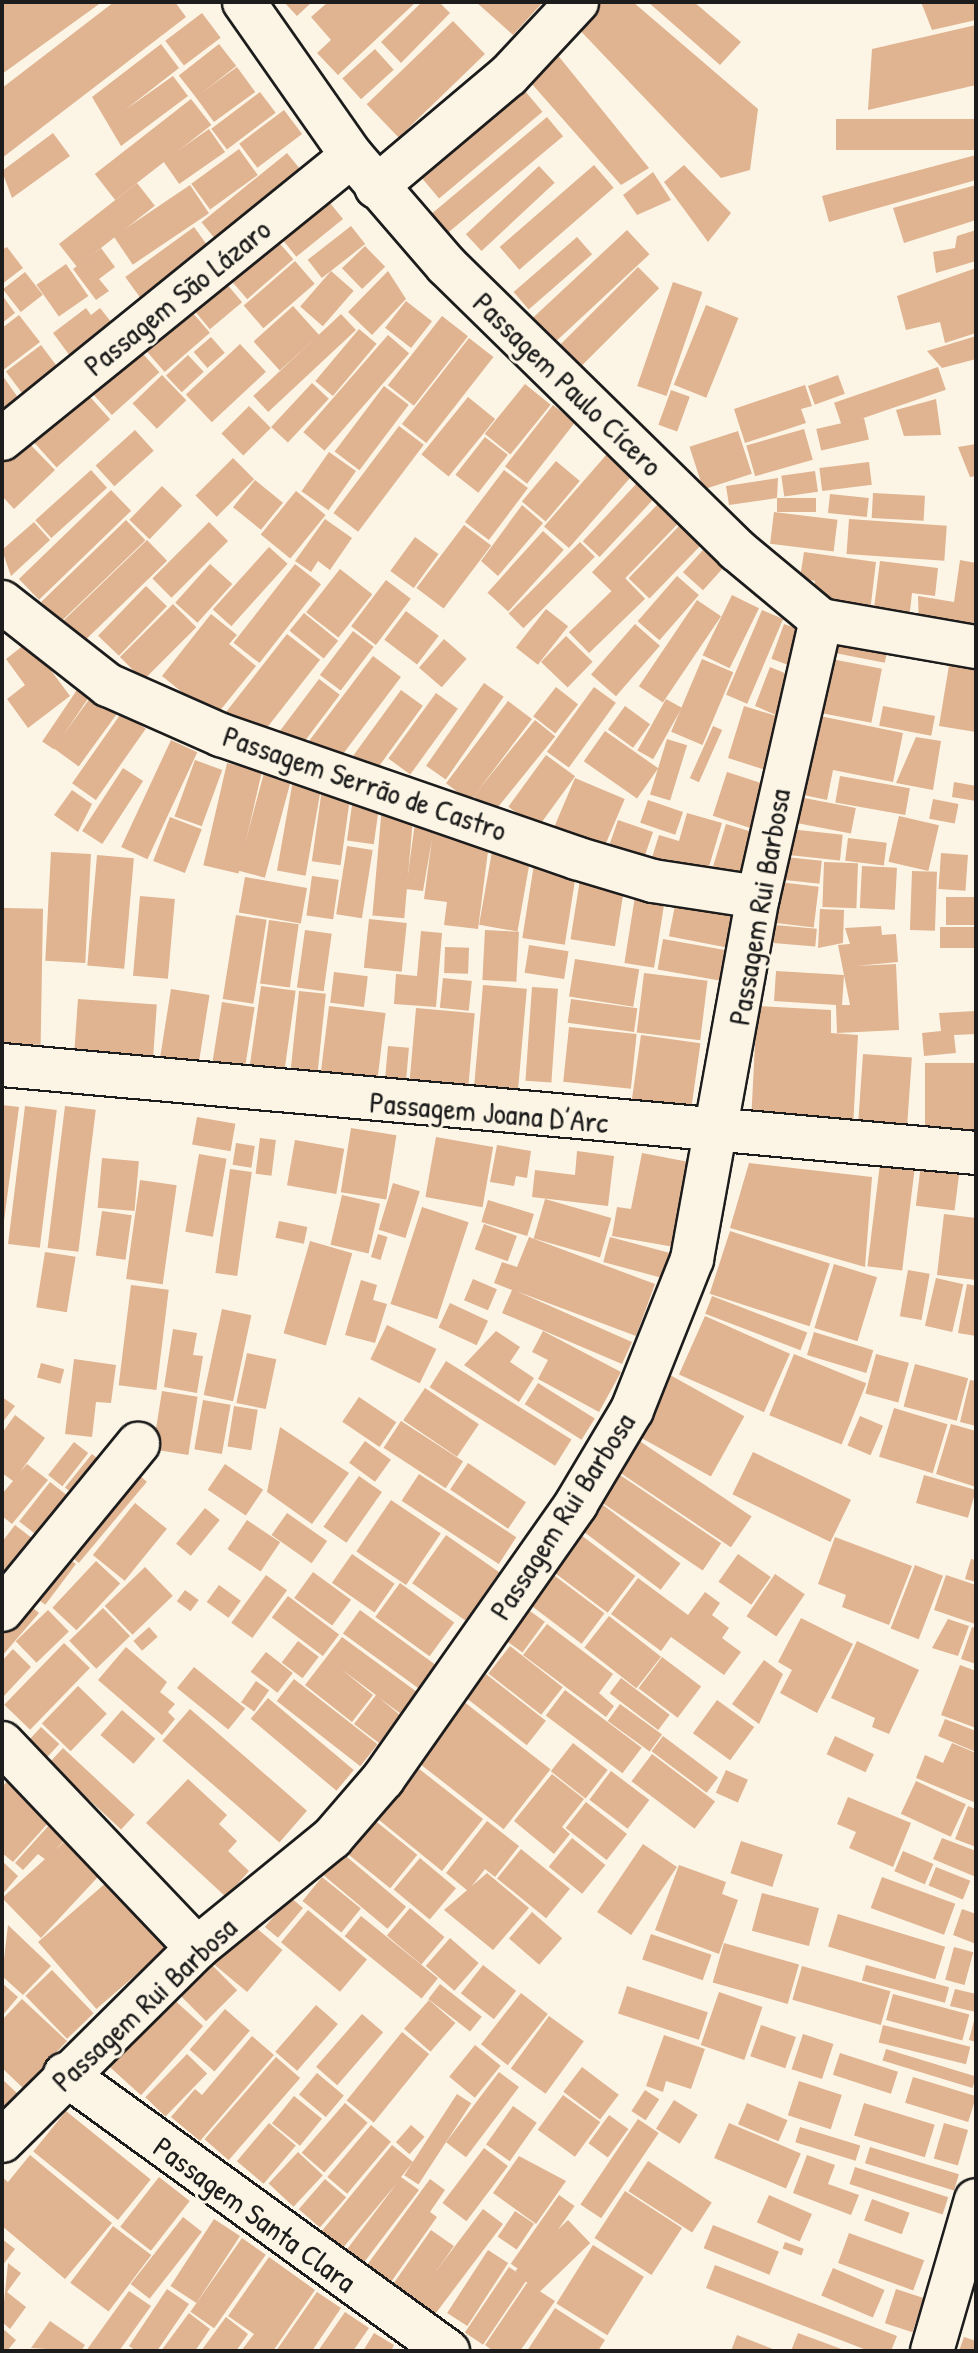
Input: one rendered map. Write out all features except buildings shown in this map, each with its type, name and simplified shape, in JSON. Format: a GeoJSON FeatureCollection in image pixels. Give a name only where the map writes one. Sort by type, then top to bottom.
{"type":"FeatureCollection","features":[{"type":"Feature","properties":{"kind":"street","name":"Passagem Paulo Cícero"},"geometry":{"type":"LineString","coordinates":[[244,2],[364,171],[512,332],[737,550],[821,620],[976,647]]}},
{"type":"Feature","properties":{"kind":"street","name":"Passagem São Lázaro"},"geometry":{"type":"LineString","coordinates":[[2,439],[364,171],[520,64],[577,2]]}},
{"type":"Feature","properties":{"kind":"street","name":"Passagem Serrão de Castro"},"geometry":{"type":"LineString","coordinates":[[2,602],[108,685],[221,735],[576,858],[653,881],[758,897]]}},
{"type":"Feature","properties":{"kind":"street","name":"Passagem Rui Barbosa"},"geometry":{"type":"LineString","coordinates":[[2,2141],[65,2074],[197,1948],[332,1838],[383,1779],[576,1504],[632,1410],[673,1313],[719,1135],[758,897],[821,620]]}},
{"type":"Feature","properties":{"kind":"street","name":"Passagem Joana D’Arc"},"geometry":{"type":"LineString","coordinates":[[2,1065],[719,1135],[976,1153]]}},
{"type":"Feature","properties":{"kind":"street"},"geometry":{"type":"LineString","coordinates":[[2,1610],[138,1444]]}},
{"type":"Feature","properties":{"kind":"street"},"geometry":{"type":"LineString","coordinates":[[2,1743],[197,1948]]}},
{"type":"Feature","properties":{"kind":"street","name":"Passagem Santa Clara"},"geometry":{"type":"LineString","coordinates":[[65,2074],[448,2351]]}},
{"type":"Feature","properties":{"kind":"street"},"geometry":{"type":"LineString","coordinates":[[932,2351],[976,2200]]}}]}
